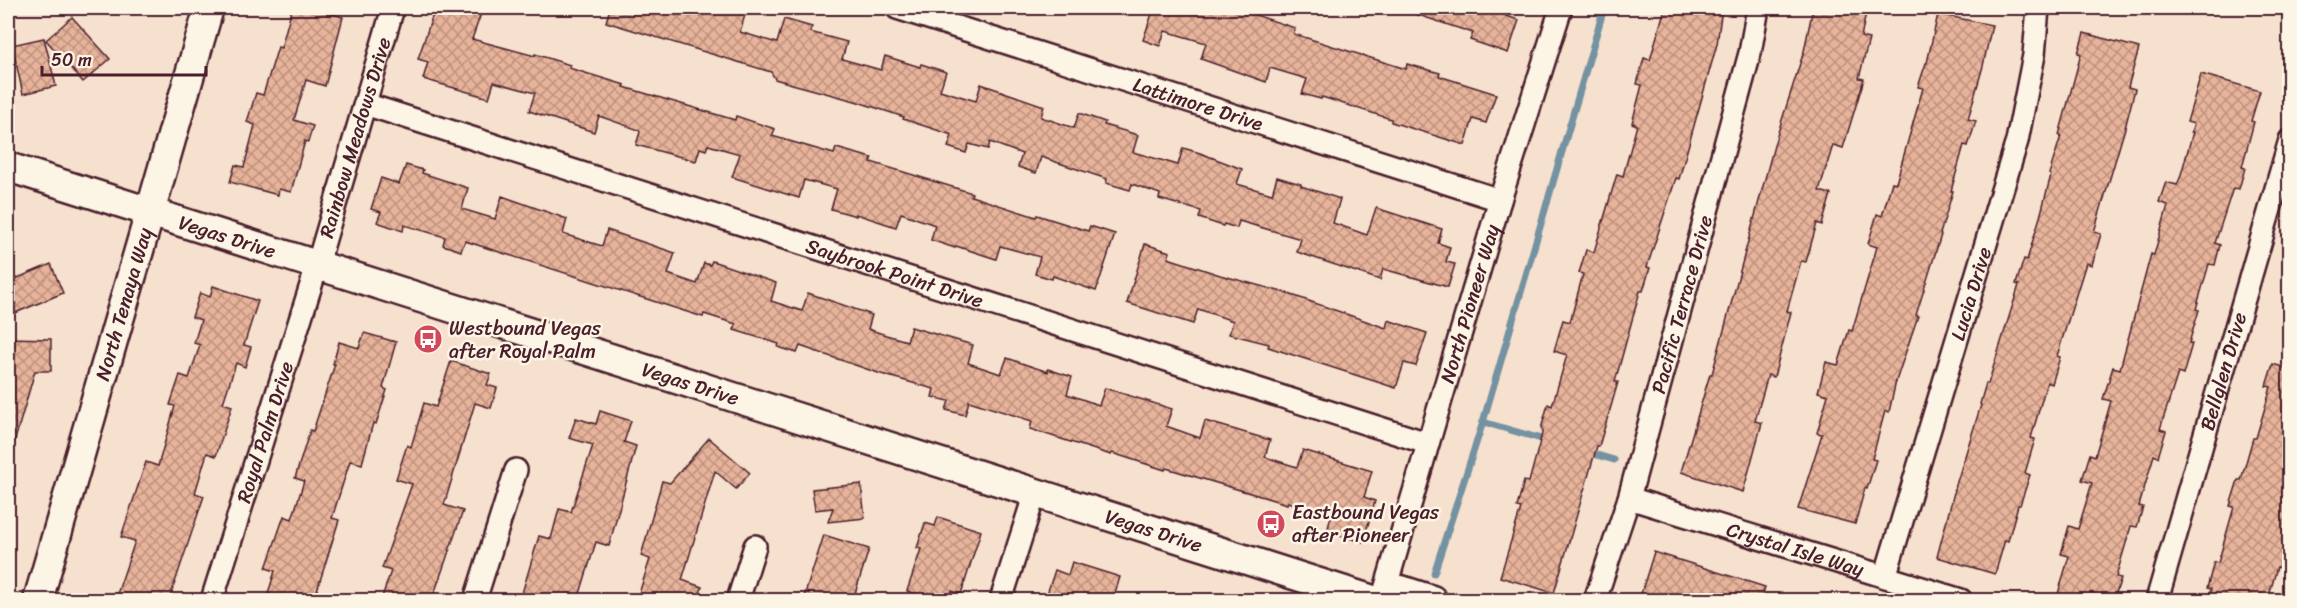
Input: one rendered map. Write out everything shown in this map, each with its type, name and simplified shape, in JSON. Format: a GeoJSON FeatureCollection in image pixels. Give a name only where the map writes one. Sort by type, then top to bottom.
{"type":"FeatureCollection","features":[{"type":"Feature","properties":{"kind":"main road","name":"North Tenaya Way"},"geometry":{"type":"LineString","coordinates":[[38,600],[209,8]]}},
{"type":"Feature","properties":{"kind":"main road","name":"Vegas Drive"},"geometry":{"type":"LineString","coordinates":[[8,168],[1373,600]]}},
{"type":"Feature","properties":{"kind":"main road"},"geometry":{"type":"LineString","coordinates":[[1383,600],[1401,591],[1432,600]]}},
{"type":"Feature","properties":{"kind":"street","name":"Rainbow Meadows Drive"},"geometry":{"type":"LineString","coordinates":[[317,266],[393,8]]}},
{"type":"Feature","properties":{"kind":"street","name":"Lattimore Drive"},"geometry":{"type":"LineString","coordinates":[[897,8],[1500,200]]}},
{"type":"Feature","properties":{"kind":"street","name":"North Pioneer Way"},"geometry":{"type":"LineString","coordinates":[[1383,600],[1427,443],[1500,200],[1561,8]]}},
{"type":"Feature","properties":{"kind":"street","name":"Pacific Terrace Drive"},"geometry":{"type":"LineString","coordinates":[[1595,600],[1629,498],[1747,65],[1758,8]]}},
{"type":"Feature","properties":{"kind":"street","name":"Lucia Drive"},"geometry":{"type":"LineString","coordinates":[[1885,577],[2017,141],[2034,55],[2038,8]]}},
{"type":"Feature","properties":{"kind":"street","name":"Saybrook Point Drive"},"geometry":{"type":"LineString","coordinates":[[365,104],[1427,443]]}},
{"type":"Feature","properties":{"kind":"street","name":"Bellglen Drive"},"geometry":{"type":"LineString","coordinates":[[2157,600],[2289,140]]}},
{"type":"Feature","properties":{"kind":"street","name":"Royal Palm Drive"},"geometry":{"type":"LineString","coordinates":[[212,600],[317,266]]}},
{"type":"Feature","properties":{"kind":"street"},"geometry":{"type":"LineString","coordinates":[[475,600],[516,470]]}},
{"type":"Feature","properties":{"kind":"street"},"geometry":{"type":"LineString","coordinates":[[1001,600],[1035,493]]}},
{"type":"Feature","properties":{"kind":"street","name":"Crystal Isle Way"},"geometry":{"type":"LineString","coordinates":[[1629,498],[1961,600]]}},
{"type":"Feature","properties":{"kind":"street"},"geometry":{"type":"LineString","coordinates":[[738,600],[755,546]]}},
{"type":"Feature","properties":{"kind":"building"},"geometry":{"type":"Polygon","coordinates":[[[292,8],[330,8],[329,13],[343,17],[325,86],[306,80],[294,120],[313,126],[308,142],[305,141],[291,192],[279,189],[278,195],[230,182],[235,165],[244,167],[255,125],[247,122],[256,93],[263,95],[278,47],[281,48],[292,8]]]}},
{"type":"Feature","properties":{"kind":"building"},"geometry":{"type":"Polygon","coordinates":[[[435,8],[483,8],[472,39],[535,56],[535,54],[570,65],[569,68],[625,85],[624,87],[735,120],[736,116],[775,129],[772,136],[834,154],[836,148],[872,158],[871,162],[972,193],[971,196],[1036,217],[1037,215],[1088,231],[1090,226],[1115,234],[1096,291],[1053,276],[1052,279],[1035,274],[1040,257],[1000,246],[996,259],[931,240],[935,225],[901,213],[896,227],[856,214],[856,216],[831,209],[837,189],[804,180],[799,198],[732,177],[740,154],[708,145],[706,150],[700,148],[696,161],[636,145],[639,130],[599,116],[594,132],[529,111],[535,93],[494,82],[489,98],[423,79],[428,62],[418,59],[435,8]]]}},
{"type":"Feature","properties":{"kind":"building"},"geometry":{"type":"Polygon","coordinates":[[[610,8],[645,8],[663,13],[665,8],[747,8],[740,32],[777,43],[784,19],[812,27],[810,32],[847,42],[842,59],[881,70],[885,56],[920,67],[921,64],[946,72],[940,90],[976,101],[981,84],[1044,106],[1041,117],[1074,128],[1079,113],[1105,122],[1104,125],[1138,135],[1133,152],[1178,165],[1183,148],[1200,153],[1242,169],[1237,184],[1272,194],[1277,177],[1301,184],[1301,186],[1340,199],[1333,223],[1367,235],[1376,208],[1442,229],[1438,243],[1450,247],[1446,262],[1455,264],[1448,287],[1383,269],[1380,280],[1297,252],[1301,239],[1239,221],[1237,228],[1224,224],[1223,226],[1199,218],[1201,211],[1159,199],[1160,194],[1132,184],[1130,190],[1106,183],[1107,179],[1041,157],[1036,173],[1018,167],[1022,154],[990,142],[988,149],[969,144],[966,153],[948,147],[952,135],[903,119],[904,117],[775,79],[771,72],[606,22],[610,8]]]}},
{"type":"Feature","properties":{"kind":"building"},"geometry":{"type":"Polygon","coordinates":[[[1154,8],[1244,8],[1243,11],[1295,28],[1294,34],[1406,69],[1407,64],[1440,73],[1439,76],[1496,94],[1486,123],[1473,119],[1465,145],[1322,97],[1321,99],[1302,94],[1307,79],[1270,68],[1266,82],[1201,59],[1206,43],[1165,31],[1160,46],[1143,40],[1154,8]]]}},
{"type":"Feature","properties":{"kind":"building"},"geometry":{"type":"Polygon","coordinates":[[[1406,8],[1509,8],[1506,16],[1519,20],[1508,53],[1470,40],[1473,33],[1406,11],[1406,8]]]}},
{"type":"Feature","properties":{"kind":"building"},"geometry":{"type":"Polygon","coordinates":[[[1665,8],[1722,8],[1717,44],[1679,179],[1676,178],[1647,267],[1650,268],[1643,291],[1640,291],[1615,382],[1618,382],[1554,593],[1500,577],[1521,508],[1517,507],[1524,481],[1529,482],[1548,404],[1552,406],[1567,355],[1554,351],[1563,320],[1570,322],[1583,274],[1579,273],[1586,250],[1594,252],[1617,174],[1623,176],[1637,125],[1632,123],[1642,85],[1637,84],[1644,58],[1650,60],[1665,8]]]}},
{"type":"Feature","properties":{"kind":"building"},"geometry":{"type":"Polygon","coordinates":[[[1813,8],[1867,8],[1861,37],[1869,39],[1859,78],[1864,79],[1843,148],[1833,145],[1819,191],[1831,194],[1822,225],[1817,223],[1806,262],[1801,261],[1787,311],[1791,312],[1774,377],[1768,375],[1755,421],[1762,423],[1743,492],[1681,472],[1710,374],[1712,374],[1775,142],[1804,51],[1813,8]]]}},
{"type":"Feature","properties":{"kind":"building"},"geometry":{"type":"Polygon","coordinates":[[[1938,14],[1992,25],[1968,119],[1976,121],[1968,146],[1964,145],[1941,235],[1916,315],[1918,316],[1896,381],[1889,412],[1885,411],[1872,459],[1876,460],[1855,524],[1798,509],[1822,434],[1817,433],[1828,395],[1818,392],[1826,362],[1838,365],[1849,330],[1852,331],[1877,247],[1868,244],[1877,214],[1882,216],[1892,182],[1896,183],[1923,88],[1918,87],[1927,63],[1938,14]]]}},
{"type":"Feature","properties":{"kind":"building"},"geometry":{"type":"Polygon","coordinates":[[[72,17],[110,59],[83,82],[46,40],[72,17]]]}},
{"type":"Feature","properties":{"kind":"building"},"geometry":{"type":"Polygon","coordinates":[[[2084,33],[2139,48],[2128,87],[2135,89],[2094,232],[2101,234],[2092,265],[2086,263],[2057,356],[2060,357],[2052,384],[2047,382],[2031,438],[2035,439],[2025,473],[2030,475],[2020,505],[2018,505],[2008,541],[2005,540],[1995,574],[1937,557],[1986,383],[1988,384],[2019,285],[2016,284],[2024,259],[2027,260],[2040,217],[2081,54],[2078,53],[2084,33]]]}},
{"type":"Feature","properties":{"kind":"building"},"geometry":{"type":"Polygon","coordinates":[[[44,38],[56,86],[23,94],[12,45],[44,38]]]}},
{"type":"Feature","properties":{"kind":"building"},"geometry":{"type":"Polygon","coordinates":[[[2201,74],[2260,91],[2251,121],[2254,122],[2242,167],[2245,168],[2239,189],[2233,188],[2215,243],[2220,245],[2215,265],[2209,264],[2196,309],[2199,310],[2189,343],[2192,344],[2183,375],[2178,373],[2160,429],[2166,431],[2158,457],[2154,455],[2139,506],[2143,507],[2137,527],[2131,526],[2116,577],[2121,578],[2114,599],[2101,595],[2099,600],[2081,600],[2058,594],[2069,556],[2061,554],[2069,526],[2078,529],[2092,483],[2082,480],[2090,454],[2095,456],[2111,401],[2103,399],[2113,367],[2120,369],[2151,254],[2154,255],[2168,205],[2159,202],[2166,182],[2177,185],[2180,178],[2194,124],[2187,122],[2201,74]]]}},
{"type":"Feature","properties":{"kind":"building"},"geometry":{"type":"Polygon","coordinates":[[[406,165],[423,170],[422,173],[468,188],[462,209],[495,219],[502,196],[567,219],[563,234],[602,246],[607,230],[675,253],[668,274],[697,284],[704,263],[710,265],[712,261],[776,283],[771,301],[802,311],[808,293],[872,315],[868,329],[886,335],[907,341],[911,327],[973,345],[968,363],[1001,374],[1007,358],[1048,372],[1048,369],[1072,377],[1067,394],[1099,405],[1105,388],[1172,409],[1166,426],[1200,438],[1205,421],[1270,440],[1265,457],[1297,467],[1303,450],[1372,471],[1364,497],[1375,501],[1363,542],[1327,532],[1331,516],[1288,502],[1287,504],[1112,453],[1111,455],[1030,429],[1032,421],[969,401],[965,415],[946,410],[949,401],[932,397],[934,389],[881,374],[800,346],[797,353],[778,347],[779,344],[734,330],[736,324],[704,314],[703,317],[465,241],[461,251],[443,245],[445,237],[404,225],[403,231],[377,222],[381,212],[371,209],[381,178],[399,184],[406,165]]]}},
{"type":"Feature","properties":{"kind":"building"},"geometry":{"type":"Polygon","coordinates":[[[1145,244],[1170,252],[1168,258],[1286,293],[1386,328],[1388,320],[1427,333],[1416,366],[1404,363],[1396,388],[1268,347],[1269,344],[1229,334],[1233,321],[1198,309],[1193,324],[1127,303],[1145,244]]]}},
{"type":"Feature","properties":{"kind":"building"},"geometry":{"type":"Polygon","coordinates":[[[51,264],[63,293],[8,316],[8,282],[51,264]]]}},
{"type":"Feature","properties":{"kind":"building"},"geometry":{"type":"Polygon","coordinates":[[[213,286],[258,301],[244,345],[251,347],[245,367],[236,363],[223,403],[232,406],[216,456],[207,453],[195,493],[204,496],[169,600],[115,600],[135,541],[121,537],[146,462],[158,466],[175,406],[170,405],[180,375],[189,378],[200,345],[194,343],[201,320],[192,317],[200,293],[210,297],[213,286]]]}},
{"type":"Feature","properties":{"kind":"building"},"geometry":{"type":"Polygon","coordinates":[[[364,333],[396,342],[383,388],[387,390],[376,424],[373,423],[362,464],[350,461],[332,518],[339,520],[314,600],[266,600],[275,571],[266,568],[284,516],[292,519],[304,481],[295,478],[335,364],[333,364],[339,342],[359,348],[364,333]]]}},
{"type":"Feature","properties":{"kind":"building"},"geometry":{"type":"Polygon","coordinates":[[[8,338],[51,339],[51,371],[35,371],[12,450],[8,449],[8,338]]]}},
{"type":"Feature","properties":{"kind":"building"},"geometry":{"type":"Polygon","coordinates":[[[451,361],[491,374],[487,385],[497,388],[491,408],[475,403],[444,505],[463,511],[432,600],[381,600],[391,571],[382,568],[412,484],[396,479],[407,445],[411,447],[424,403],[436,407],[451,361]]]}},
{"type":"Feature","properties":{"kind":"building"},"geometry":{"type":"Polygon","coordinates":[[[2273,364],[2289,369],[2289,558],[2286,569],[2277,567],[2268,600],[2208,600],[2211,589],[2207,588],[2214,562],[2218,563],[2234,507],[2230,506],[2238,480],[2241,480],[2253,438],[2256,438],[2271,387],[2266,386],[2273,364]]]}},
{"type":"Feature","properties":{"kind":"building"},"geometry":{"type":"Polygon","coordinates":[[[600,411],[631,421],[624,442],[636,446],[609,546],[596,542],[578,600],[520,600],[539,536],[551,539],[559,509],[571,512],[593,445],[569,438],[576,418],[596,424],[600,411]]]}},
{"type":"Feature","properties":{"kind":"building"},"geometry":{"type":"Polygon","coordinates":[[[709,438],[750,473],[736,489],[715,471],[682,580],[702,587],[698,600],[637,600],[650,559],[641,556],[662,481],[670,483],[709,438]]]}},
{"type":"Feature","properties":{"kind":"building"},"geometry":{"type":"Polygon","coordinates":[[[861,484],[865,518],[828,522],[833,508],[815,510],[812,489],[861,484]]]}},
{"type":"Feature","properties":{"kind":"building"},"geometry":{"type":"Polygon","coordinates":[[[938,517],[981,531],[961,594],[952,591],[949,600],[934,600],[907,591],[921,549],[917,548],[925,523],[935,526],[938,517]]]}},
{"type":"Feature","properties":{"kind":"building"},"geometry":{"type":"Polygon","coordinates":[[[824,535],[869,549],[853,600],[803,600],[824,535]]]}},
{"type":"Feature","properties":{"kind":"building"},"geometry":{"type":"Polygon","coordinates":[[[1654,552],[1765,587],[1761,600],[1639,600],[1654,552]]]}},
{"type":"Feature","properties":{"kind":"building"},"geometry":{"type":"Polygon","coordinates":[[[1072,562],[1120,577],[1113,600],[1045,600],[1055,570],[1068,575],[1072,562]]]}},
{"type":"Feature","properties":{"kind":"waterway"},"geometry":{"type":"LineString","coordinates":[[1434,573],[1483,422],[1604,8]]}},
{"type":"Feature","properties":{"kind":"waterway"},"geometry":{"type":"LineString","coordinates":[[1483,422],[1548,441]]}},
{"type":"Feature","properties":{"kind":"waterway"},"geometry":{"type":"LineString","coordinates":[[1587,452],[1614,460]]}},
{"type":"Feature","properties":{"kind":"place","name":"Westbound Vegas after Royal Palm"},"geometry":{"type":"Point","coordinates":[428,339]}},
{"type":"Feature","properties":{"kind":"place","name":"Eastbound Vegas after Pioneer"},"geometry":{"type":"Point","coordinates":[1271,524]}}]}
